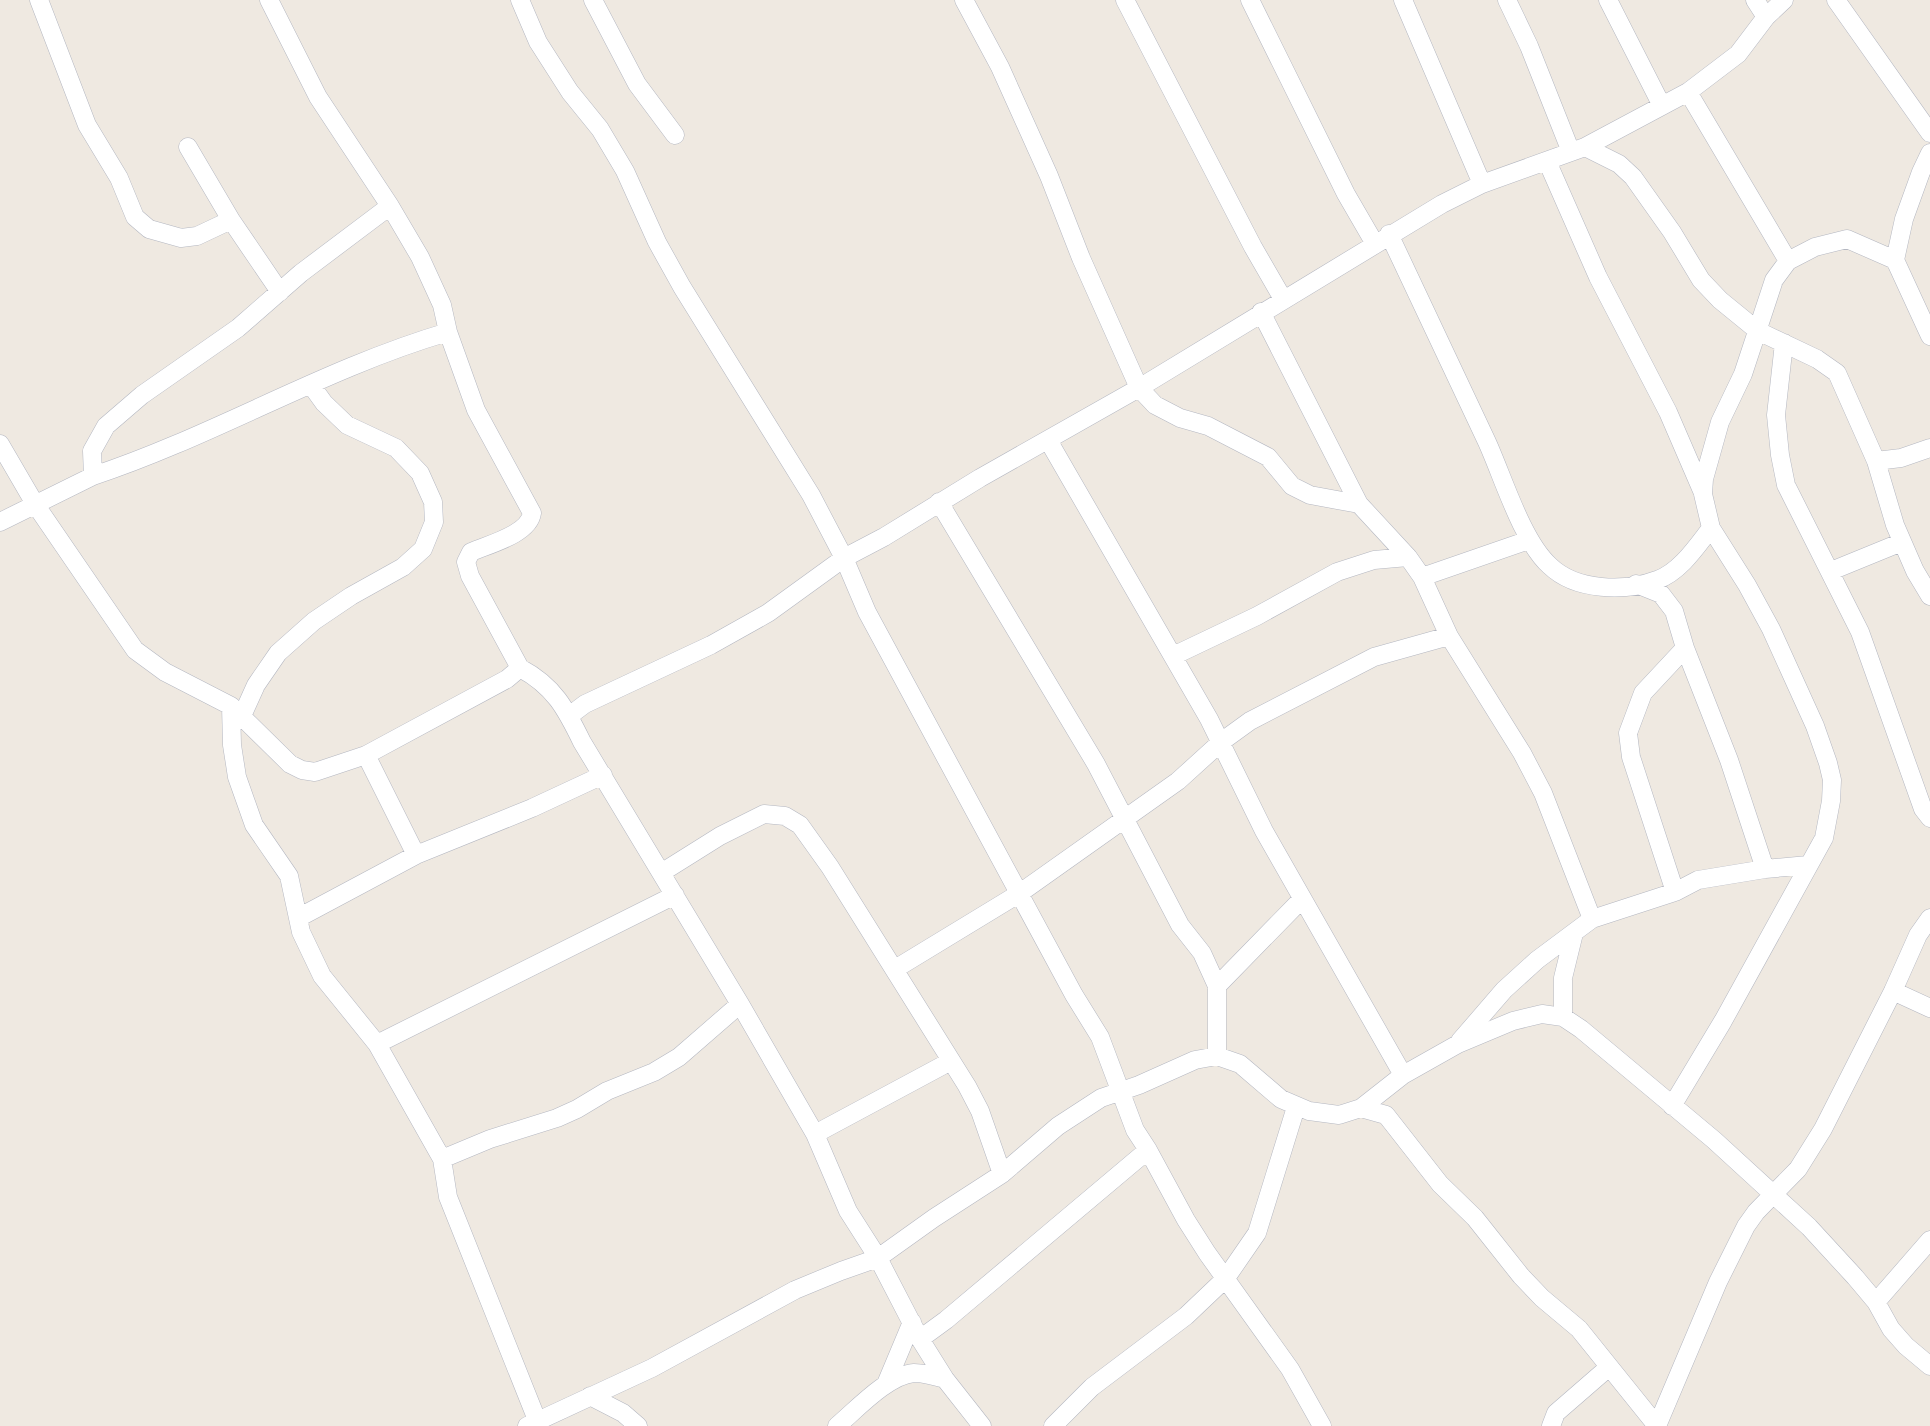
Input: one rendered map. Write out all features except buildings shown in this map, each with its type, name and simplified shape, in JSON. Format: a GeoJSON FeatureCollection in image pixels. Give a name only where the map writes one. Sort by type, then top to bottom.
{"type":"FeatureCollection","features":[{"type":"Feature","properties":{"kind":"street"},"geometry":{"type":"LineString","coordinates":[[39,0],[87,125],[119,178],[135,217],[149,229],[181,238],[197,236],[231,220]]}},
{"type":"Feature","properties":{"kind":"street"},"geometry":{"type":"LineString","coordinates":[[269,0],[318,97],[390,206],[420,257],[442,305],[448,332],[476,410],[532,513],[531,522],[523,529],[471,552],[466,562],[470,576],[520,668],[550,687],[569,716],[815,1134],[848,1211],[878,1258],[920,1339],[945,1379],[982,1426]]}},
{"type":"Feature","properties":{"kind":"street"},"geometry":{"type":"LineString","coordinates":[[520,0],[538,42],[570,92],[600,129],[625,170],[657,242],[678,280],[811,495],[844,558],[867,612],[1074,995],[1100,1037],[1122,1091],[1135,1130],[1186,1220],[1290,1369],[1322,1426]]}},
{"type":"Feature","properties":{"kind":"street"},"geometry":{"type":"LineString","coordinates":[[593,0],[637,84],[675,135]]}},
{"type":"Feature","properties":{"kind":"street"},"geometry":{"type":"LineString","coordinates":[[964,0],[1000,67],[1049,176],[1080,258],[1139,388],[1155,405],[1180,418],[1208,426],[1268,457],[1292,486],[1310,494],[1359,504]]}},
{"type":"Feature","properties":{"kind":"street"},"geometry":{"type":"LineString","coordinates":[[1125,0],[1253,247],[1283,300]]}},
{"type":"Feature","properties":{"kind":"street"},"geometry":{"type":"LineString","coordinates":[[1250,0],[1346,194],[1381,239],[1488,444],[1530,540],[1550,566],[1577,583],[1601,588],[1658,580],[1678,566],[1711,528]]}},
{"type":"Feature","properties":{"kind":"street"},"geometry":{"type":"LineString","coordinates":[[1403,0],[1482,184]]}},
{"type":"Feature","properties":{"kind":"street"},"geometry":{"type":"LineString","coordinates":[[1508,0],[1578,149],[1619,164],[1633,177],[1672,232],[1701,280],[1720,300],[1758,331],[1817,359],[1837,373],[1876,462],[1902,542],[1930,596]]}},
{"type":"Feature","properties":{"kind":"street"},"geometry":{"type":"LineString","coordinates":[[1608,0],[1662,106]]}},
{"type":"Feature","properties":{"kind":"street"},"geometry":{"type":"LineString","coordinates":[[1755,0],[1766,17]]}},
{"type":"Feature","properties":{"kind":"street"},"geometry":{"type":"LineString","coordinates":[[569,716],[585,704],[711,644],[768,613],[844,558],[884,537],[938,502],[1139,388],[1381,239],[1482,184],[1578,149],[1688,92],[1738,54],[1766,17],[1784,0]]}},
{"type":"Feature","properties":{"kind":"street"},"geometry":{"type":"LineString","coordinates":[[1836,0],[1930,133]]}},
{"type":"Feature","properties":{"kind":"street"},"geometry":{"type":"LineString","coordinates":[[1688,92],[1788,261]]}},
{"type":"Feature","properties":{"kind":"street"},"geometry":{"type":"LineString","coordinates":[[188,147],[231,220],[280,292]]}},
{"type":"Feature","properties":{"kind":"street"},"geometry":{"type":"LineString","coordinates":[[1930,153],[1904,219],[1895,260],[1930,336]]}},
{"type":"Feature","properties":{"kind":"street"},"geometry":{"type":"LineString","coordinates":[[1547,161],[1598,276],[1668,412],[1703,494],[1711,528],[1747,584],[1771,629],[1802,696],[1828,763],[1832,780],[1830,819],[1824,838],[1723,1021],[1672,1106]]}},
{"type":"Feature","properties":{"kind":"street"},"geometry":{"type":"LineString","coordinates":[[93,476],[92,451],[106,426],[142,395],[203,354],[301,273],[390,206]]}},
{"type":"Feature","properties":{"kind":"street"},"geometry":{"type":"LineString","coordinates":[[1703,494],[1704,480],[1720,422],[1743,374],[1774,280],[1788,261],[1815,247],[1847,240],[1895,260]]}},
{"type":"Feature","properties":{"kind":"street"},"geometry":{"type":"LineString","coordinates":[[1261,312],[1359,504],[1408,557],[1422,577],[1449,636],[1522,753],[1543,792],[1592,919]]}},
{"type":"Feature","properties":{"kind":"street"},"geometry":{"type":"LineString","coordinates":[[0,522],[93,476],[155,453],[413,342],[448,332]]}},
{"type":"Feature","properties":{"kind":"street"},"geometry":{"type":"LineString","coordinates":[[1784,343],[1776,414],[1781,463],[1786,485],[1831,571],[1860,632],[1923,809],[1930,818]]}},
{"type":"Feature","properties":{"kind":"street"},"geometry":{"type":"LineString","coordinates":[[311,386],[324,404],[347,425],[396,448],[420,473],[433,502],[434,522],[423,549],[403,566],[351,596],[314,621],[278,653],[237,711],[232,745],[237,777],[254,825],[289,876],[301,932],[322,976],[377,1044],[442,1159],[448,1197],[541,1422],[590,1396],[652,1368],[795,1290],[840,1271],[878,1258],[934,1218],[1002,1174],[1058,1126],[1101,1098],[1195,1060],[1217,1056],[1240,1064],[1281,1100],[1296,1107],[1339,1116],[1361,1108],[1403,1075],[1458,1044],[1513,1021],[1542,1014],[1563,1017],[1581,1029],[1714,1140],[1774,1194],[1856,1277],[1876,1302],[1891,1329],[1906,1346],[1930,1366]]}},
{"type":"Feature","properties":{"kind":"street"},"geometry":{"type":"LineString","coordinates":[[1048,440],[1173,656],[1221,742],[1264,831],[1403,1075]]}},
{"type":"Feature","properties":{"kind":"street"},"geometry":{"type":"LineString","coordinates":[[0,444],[35,504],[135,650],[165,672],[237,711],[290,764],[302,770],[315,772],[366,755],[507,680],[520,668]]}},
{"type":"Feature","properties":{"kind":"street"},"geometry":{"type":"LineString","coordinates":[[1876,462],[1901,458],[1930,448]]}},
{"type":"Feature","properties":{"kind":"street"},"geometry":{"type":"LineString","coordinates":[[938,502],[1096,764],[1180,924],[1202,953],[1217,986],[1217,1056]]}},
{"type":"Feature","properties":{"kind":"street"},"geometry":{"type":"LineString","coordinates":[[1422,577],[1530,540]]}},
{"type":"Feature","properties":{"kind":"street"},"geometry":{"type":"LineString","coordinates":[[1831,571],[1902,542]]}},
{"type":"Feature","properties":{"kind":"street"},"geometry":{"type":"LineString","coordinates":[[1173,656],[1257,616],[1337,572],[1374,560],[1408,557]]}},
{"type":"Feature","properties":{"kind":"street"},"geometry":{"type":"LineString","coordinates":[[1636,584],[1661,594],[1674,611],[1685,648],[1729,760],[1765,869]]}},
{"type":"Feature","properties":{"kind":"street"},"geometry":{"type":"LineString","coordinates":[[895,969],[1020,893],[1178,781],[1221,742],[1250,722],[1374,657],[1449,636]]}},
{"type":"Feature","properties":{"kind":"street"},"geometry":{"type":"LineString","coordinates":[[1675,892],[1631,757],[1628,733],[1643,693],[1685,648]]}},
{"type":"Feature","properties":{"kind":"street"},"geometry":{"type":"LineString","coordinates":[[366,755],[416,855]]}},
{"type":"Feature","properties":{"kind":"street"},"geometry":{"type":"LineString","coordinates":[[298,918],[416,855],[532,808],[603,775]]}},
{"type":"Feature","properties":{"kind":"street"},"geometry":{"type":"LineString","coordinates":[[661,873],[720,836],[764,814],[785,816],[800,825],[895,969],[980,1111],[1002,1174]]}},
{"type":"Feature","properties":{"kind":"street"},"geometry":{"type":"LineString","coordinates":[[1458,1044],[1504,990],[1537,960],[1592,919],[1675,892],[1698,880],[1765,869],[1808,865]]}},
{"type":"Feature","properties":{"kind":"street"},"geometry":{"type":"LineString","coordinates":[[377,1044],[675,895]]}},
{"type":"Feature","properties":{"kind":"street"},"geometry":{"type":"LineString","coordinates":[[1217,986],[1302,899]]}},
{"type":"Feature","properties":{"kind":"street"},"geometry":{"type":"LineString","coordinates":[[1361,1108],[1386,1116],[1440,1184],[1475,1218],[1520,1276],[1542,1298],[1580,1330],[1657,1426],[1718,1282],[1746,1226],[1798,1169],[1823,1130],[1893,991],[1918,935],[1930,918]]}},
{"type":"Feature","properties":{"kind":"street"},"geometry":{"type":"LineString","coordinates":[[1563,1017],[1563,978],[1574,933]]}},
{"type":"Feature","properties":{"kind":"street"},"geometry":{"type":"LineString","coordinates":[[1893,991],[1930,1008]]}},
{"type":"Feature","properties":{"kind":"street"},"geometry":{"type":"LineString","coordinates":[[442,1159],[490,1139],[557,1118],[578,1109],[606,1091],[654,1072],[679,1057],[740,1004]]}},
{"type":"Feature","properties":{"kind":"street"},"geometry":{"type":"LineString","coordinates":[[815,1134],[951,1061]]}},
{"type":"Feature","properties":{"kind":"street"},"geometry":{"type":"LineString","coordinates":[[1385,1089],[1386,1116]]}},
{"type":"Feature","properties":{"kind":"street"},"geometry":{"type":"LineString","coordinates":[[1053,1426],[1092,1387],[1186,1316],[1226,1278],[1257,1233],[1296,1107]]}},
{"type":"Feature","properties":{"kind":"street"},"geometry":{"type":"LineString","coordinates":[[920,1339],[946,1320],[1148,1150]]}},
{"type":"Feature","properties":{"kind":"street"},"geometry":{"type":"LineString","coordinates":[[1876,1302],[1930,1240]]}},
{"type":"Feature","properties":{"kind":"street"},"geometry":{"type":"LineString","coordinates":[[886,1384],[912,1322]]}},
{"type":"Feature","properties":{"kind":"street"},"geometry":{"type":"LineString","coordinates":[[1550,1426],[1556,1413],[1610,1368]]}},
{"type":"Feature","properties":{"kind":"street"},"geometry":{"type":"LineString","coordinates":[[836,1426],[886,1384],[906,1374],[915,1373],[945,1379]]}},
{"type":"Feature","properties":{"kind":"street"},"geometry":{"type":"LineString","coordinates":[[590,1396],[623,1413],[638,1426]]}}]}
